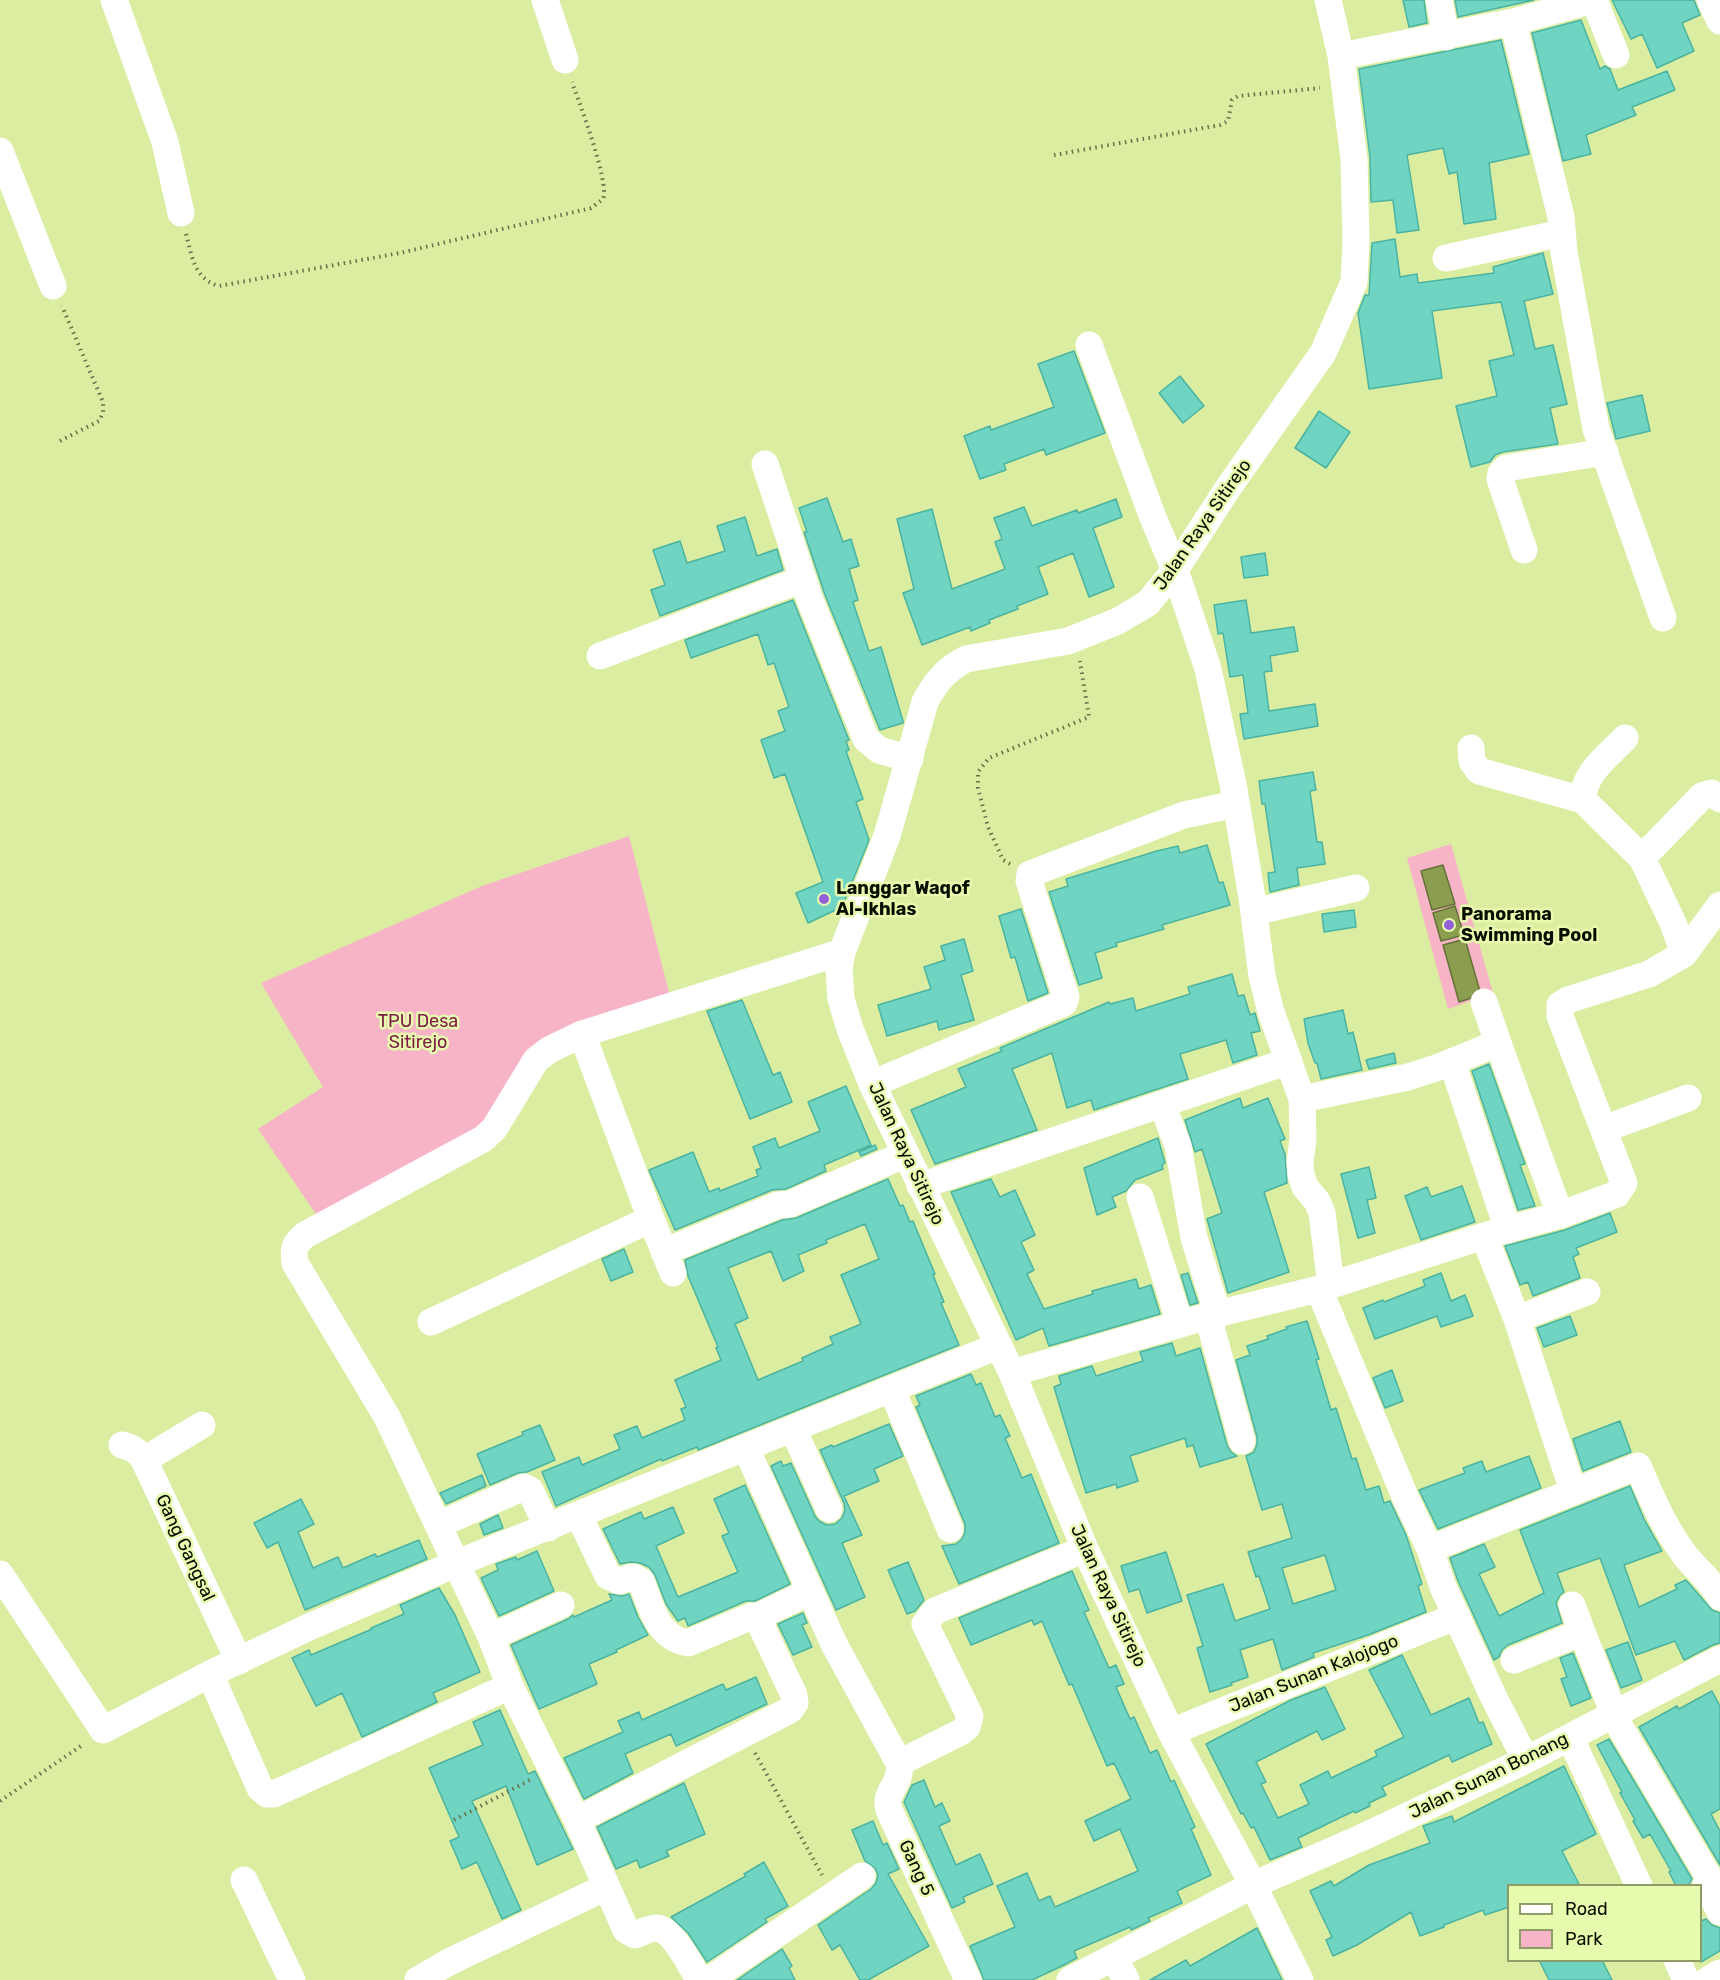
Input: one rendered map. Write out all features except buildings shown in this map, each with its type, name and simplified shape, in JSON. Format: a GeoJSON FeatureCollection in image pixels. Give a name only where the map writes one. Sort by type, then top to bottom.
{"type":"FeatureCollection","features":[{"type":"Feature","properties":{"kind":"street"},"geometry":{"type":"LineString","coordinates":[[114,0],[165,142],[181,213]]}},
{"type":"Feature","properties":{"kind":"street"},"geometry":{"type":"LineString","coordinates":[[545,0],[565,60]]}},
{"type":"Feature","properties":{"kind":"street","name":"Jalan Raya Sitirejo"},"geometry":{"type":"LineString","coordinates":[[1300,1980],[1253,1885],[1171,1732],[1085,1549],[1012,1373],[872,1084],[850,1029],[841,999],[839,969],[842,952],[887,836],[925,702],[936,684],[952,666],[966,659],[1068,641],[1118,621],[1148,603],[1175,570],[1228,488],[1323,353],[1354,282],[1356,242],[1354,159],[1341,56],[1329,0]]}},
{"type":"Feature","properties":{"kind":"street"},"geometry":{"type":"LineString","coordinates":[[1439,0],[1446,36]]}},
{"type":"Feature","properties":{"kind":"street"},"geometry":{"type":"LineString","coordinates":[[1341,56],[1513,22],[1593,0],[1616,55]]}},
{"type":"Feature","properties":{"kind":"street"},"geometry":{"type":"LineString","coordinates":[[1710,0],[1720,21]]}},
{"type":"Feature","properties":{"kind":"street"},"geometry":{"type":"LineString","coordinates":[[1513,22],[1561,217],[1596,429],[1664,618]]}},
{"type":"Feature","properties":{"kind":"street"},"geometry":{"type":"LineString","coordinates":[[0,151],[53,286]]}},
{"type":"Feature","properties":{"kind":"street"},"geometry":{"type":"LineString","coordinates":[[1446,258],[1562,233]]}},
{"type":"Feature","properties":{"kind":"street"},"geometry":{"type":"LineString","coordinates":[[1089,345],[1152,515],[1175,570],[1208,669],[1236,804],[1262,976],[1271,1012],[1302,1099],[1303,1138],[1300,1175],[1322,1213],[1325,1287],[1406,1499],[1431,1549],[1443,1587],[1526,1761]]}},
{"type":"Feature","properties":{"kind":"street"},"geometry":{"type":"LineString","coordinates":[[1524,550],[1500,479],[1501,473],[1506,468],[1605,452]]}},
{"type":"Feature","properties":{"kind":"street"},"geometry":{"type":"LineString","coordinates":[[765,464],[803,579],[866,739],[879,750],[910,759]]}},
{"type":"Feature","properties":{"kind":"street"},"geometry":{"type":"LineString","coordinates":[[600,656],[803,579]]}},
{"type":"Feature","properties":{"kind":"street"},"geometry":{"type":"LineString","coordinates":[[1583,800],[1583,789],[1588,777],[1625,738]]}},
{"type":"Feature","properties":{"kind":"street"},"geometry":{"type":"LineString","coordinates":[[1471,748],[1472,760],[1479,771],[1583,800],[1642,858],[1673,923],[1684,954]]}},
{"type":"Feature","properties":{"kind":"street"},"geometry":{"type":"LineString","coordinates":[[1642,858],[1702,796],[1712,793],[1720,799]]}},
{"type":"Feature","properties":{"kind":"street"},"geometry":{"type":"LineString","coordinates":[[872,1084],[1064,1003],[1066,997],[1029,875],[1184,815],[1236,804]]}},
{"type":"Feature","properties":{"kind":"street"},"geometry":{"type":"LineString","coordinates":[[1254,912],[1356,888]]}},
{"type":"Feature","properties":{"kind":"street"},"geometry":{"type":"LineString","coordinates":[[1012,1373],[1180,1324],[1325,1287],[1560,1215],[1617,1194],[1624,1183],[1560,1016],[1560,1005],[1568,1000],[1649,974],[1684,954],[1720,905]]}},
{"type":"Feature","properties":{"kind":"street"},"geometry":{"type":"LineString","coordinates":[[699,1980],[687,1958],[664,1932],[654,1928],[634,1935],[626,1930],[577,1820],[510,1686],[491,1637],[387,1417],[296,1263],[293,1251],[296,1243],[305,1235],[483,1139],[494,1130],[536,1059],[549,1050],[582,1034],[842,952]]}},
{"type":"Feature","properties":{"kind":"street"},"geometry":{"type":"LineString","coordinates":[[1484,1002],[1560,1215]]}},
{"type":"Feature","properties":{"kind":"street"},"geometry":{"type":"LineString","coordinates":[[582,1034],[668,1262],[778,1205],[790,1204],[906,1154]]}},
{"type":"Feature","properties":{"kind":"street"},"geometry":{"type":"LineString","coordinates":[[1302,1099],[1373,1086],[1452,1062],[1498,1043]]}},
{"type":"Feature","properties":{"kind":"street"},"geometry":{"type":"LineString","coordinates":[[920,1186],[1289,1061]]}},
{"type":"Feature","properties":{"kind":"street"},"geometry":{"type":"LineString","coordinates":[[1452,1062],[1517,1319],[1573,1491]]}},
{"type":"Feature","properties":{"kind":"street"},"geometry":{"type":"LineString","coordinates":[[1604,1129],[1688,1098]]}},
{"type":"Feature","properties":{"kind":"street"},"geometry":{"type":"LineString","coordinates":[[1162,1104],[1178,1146],[1194,1238],[1242,1441]]}},
{"type":"Feature","properties":{"kind":"street"},"geometry":{"type":"LineString","coordinates":[[1140,1197],[1180,1324]]}},
{"type":"Feature","properties":{"kind":"street"},"geometry":{"type":"LineString","coordinates":[[431,1322],[651,1219]]}},
{"type":"Feature","properties":{"kind":"street"},"geometry":{"type":"LineString","coordinates":[[1517,1319],[1587,1292]]}},
{"type":"Feature","properties":{"kind":"street"},"geometry":{"type":"LineString","coordinates":[[0,1574],[103,1731],[210,1674],[309,1627],[455,1564],[998,1346]]}},
{"type":"Feature","properties":{"kind":"street"},"geometry":{"type":"LineString","coordinates":[[892,1390],[950,1529]]}},
{"type":"Feature","properties":{"kind":"street","name":"Gang Gangsal"},"geometry":{"type":"LineString","coordinates":[[202,1425],[133,1452],[239,1661]]}},
{"type":"Feature","properties":{"kind":"street"},"geometry":{"type":"LineString","coordinates":[[793,1429],[829,1509]]}},
{"type":"Feature","properties":{"kind":"street"},"geometry":{"type":"LineString","coordinates":[[746,1448],[834,1644],[897,1760],[961,1732],[970,1721],[970,1716],[925,1624],[929,1617],[935,1611],[1085,1549]]}},
{"type":"Feature","properties":{"kind":"street"},"geometry":{"type":"LineString","coordinates":[[1431,1549],[1638,1467],[1671,1536],[1700,1573],[1714,1586],[1720,1597]]}},
{"type":"Feature","properties":{"kind":"street"},"geometry":{"type":"LineString","coordinates":[[438,1525],[524,1487],[528,1488],[548,1528]]}},
{"type":"Feature","properties":{"kind":"street"},"geometry":{"type":"LineString","coordinates":[[579,1516],[608,1576],[619,1581],[633,1577],[641,1581],[660,1627],[671,1638],[688,1643],[752,1616],[757,1617],[809,1592]]}},
{"type":"Feature","properties":{"kind":"street"},"geometry":{"type":"LineString","coordinates":[[491,1637],[561,1605]]}},
{"type":"Feature","properties":{"kind":"street"},"geometry":{"type":"LineString","coordinates":[[1572,1605],[1614,1714],[1710,1879],[1706,1884],[1720,1912]]}},
{"type":"Feature","properties":{"kind":"street","name":"Jalan Sunan Kalojogo"},"geometry":{"type":"LineString","coordinates":[[1171,1732],[1457,1616]]}},
{"type":"Feature","properties":{"kind":"street"},"geometry":{"type":"LineString","coordinates":[[577,1820],[790,1710],[795,1703],[794,1695],[757,1617]]}},
{"type":"Feature","properties":{"kind":"street"},"geometry":{"type":"LineString","coordinates":[[1514,1660],[1582,1632]]}},
{"type":"Feature","properties":{"kind":"street","name":"Jalan Sunan Bonang"},"geometry":{"type":"LineString","coordinates":[[1253,1885],[1526,1761],[1720,1659]]}},
{"type":"Feature","properties":{"kind":"street"},"geometry":{"type":"LineString","coordinates":[[210,1674],[260,1788],[267,1794],[274,1794],[510,1686]]}},
{"type":"Feature","properties":{"kind":"street"},"geometry":{"type":"LineString","coordinates":[[1570,1737],[1638,1884]]}},
{"type":"Feature","properties":{"kind":"street","name":"Gang 5"},"geometry":{"type":"LineString","coordinates":[[897,1760],[900,1770],[898,1780],[888,1796],[889,1810],[968,1980]]}},
{"type":"Feature","properties":{"kind":"street"},"geometry":{"type":"LineString","coordinates":[[709,1980],[862,1876]]}},
{"type":"Feature","properties":{"kind":"street"},"geometry":{"type":"LineString","coordinates":[[244,1880],[292,1980]]}},
{"type":"Feature","properties":{"kind":"street"},"geometry":{"type":"LineString","coordinates":[[1070,1980],[1120,1968],[1253,1885]]}},
{"type":"Feature","properties":{"kind":"street"},"geometry":{"type":"LineString","coordinates":[[418,1980],[449,1962],[606,1887]]}},
{"type":"Feature","properties":{"kind":"street"},"geometry":{"type":"LineString","coordinates":[[1678,1962],[1686,1980]]}},
{"type":"Feature","properties":{"kind":"street"},"geometry":{"type":"LineString","coordinates":[[1708,1980],[1720,1973]]}},
{"type":"Feature","properties":{"kind":"path"},"geometry":{"type":"LineString","coordinates":[[181,213],[196,269],[205,280],[219,286],[400,253],[591,208],[603,199],[605,190],[592,140],[565,60]]}},
{"type":"Feature","properties":{"kind":"path"},"geometry":{"type":"LineString","coordinates":[[1054,155],[1220,125],[1228,121],[1232,100],[1238,96],[1345,85]]}},
{"type":"Feature","properties":{"kind":"path"},"geometry":{"type":"LineString","coordinates":[[53,286],[103,402],[103,413],[99,422],[60,441]]}},
{"type":"Feature","properties":{"kind":"path"},"geometry":{"type":"LineString","coordinates":[[1029,875],[1003,860],[988,827],[978,788],[978,772],[989,758],[1089,717],[1082,665],[1068,641]]}},
{"type":"Feature","properties":{"kind":"path"},"geometry":{"type":"LineString","coordinates":[[0,1801],[103,1731]]}},
{"type":"Feature","properties":{"kind":"path"},"geometry":{"type":"LineString","coordinates":[[744,1734],[833,1895]]}},
{"type":"Feature","properties":{"kind":"path"},"geometry":{"type":"LineString","coordinates":[[454,1820],[551,1769]]}},
{"type":"Feature","properties":{"kind":"green space","name":"TPU Desa Sitirejo"},"geometry":{"type":"Polygon","coordinates":[[[629,836],[670,996],[546,1036],[534,1050],[489,1125],[322,1223],[258,1129],[323,1087],[261,983],[482,886],[629,836]]]}},
{"type":"Feature","properties":{"kind":"green space","name":"Panorama Swimming Pool"},"geometry":{"type":"Polygon","coordinates":[[[1451,844],[1493,993],[1448,1009],[1407,858],[1451,844]]]}},
{"type":"Feature","properties":{"kind":"shaded area"},"geometry":{"type":"Polygon","coordinates":[[[1443,865],[1455,904],[1432,910],[1421,871],[1443,865]]]}},
{"type":"Feature","properties":{"kind":"shaded area"},"geometry":{"type":"Polygon","coordinates":[[[1455,906],[1464,935],[1441,941],[1433,913],[1455,906]]]}},
{"type":"Feature","properties":{"kind":"shaded area"},"geometry":{"type":"Polygon","coordinates":[[[1465,939],[1481,995],[1459,1002],[1443,945],[1465,939]]]}},
{"type":"Feature","properties":{"kind":"place","name":"Langgar Waqof Al-Ikhlas"},"geometry":{"type":"Point","coordinates":[824,899]}},
{"type":"Feature","properties":{"kind":"place","name":"Panorama Swimming Pool"},"geometry":{"type":"Point","coordinates":[1449,925]}}]}
